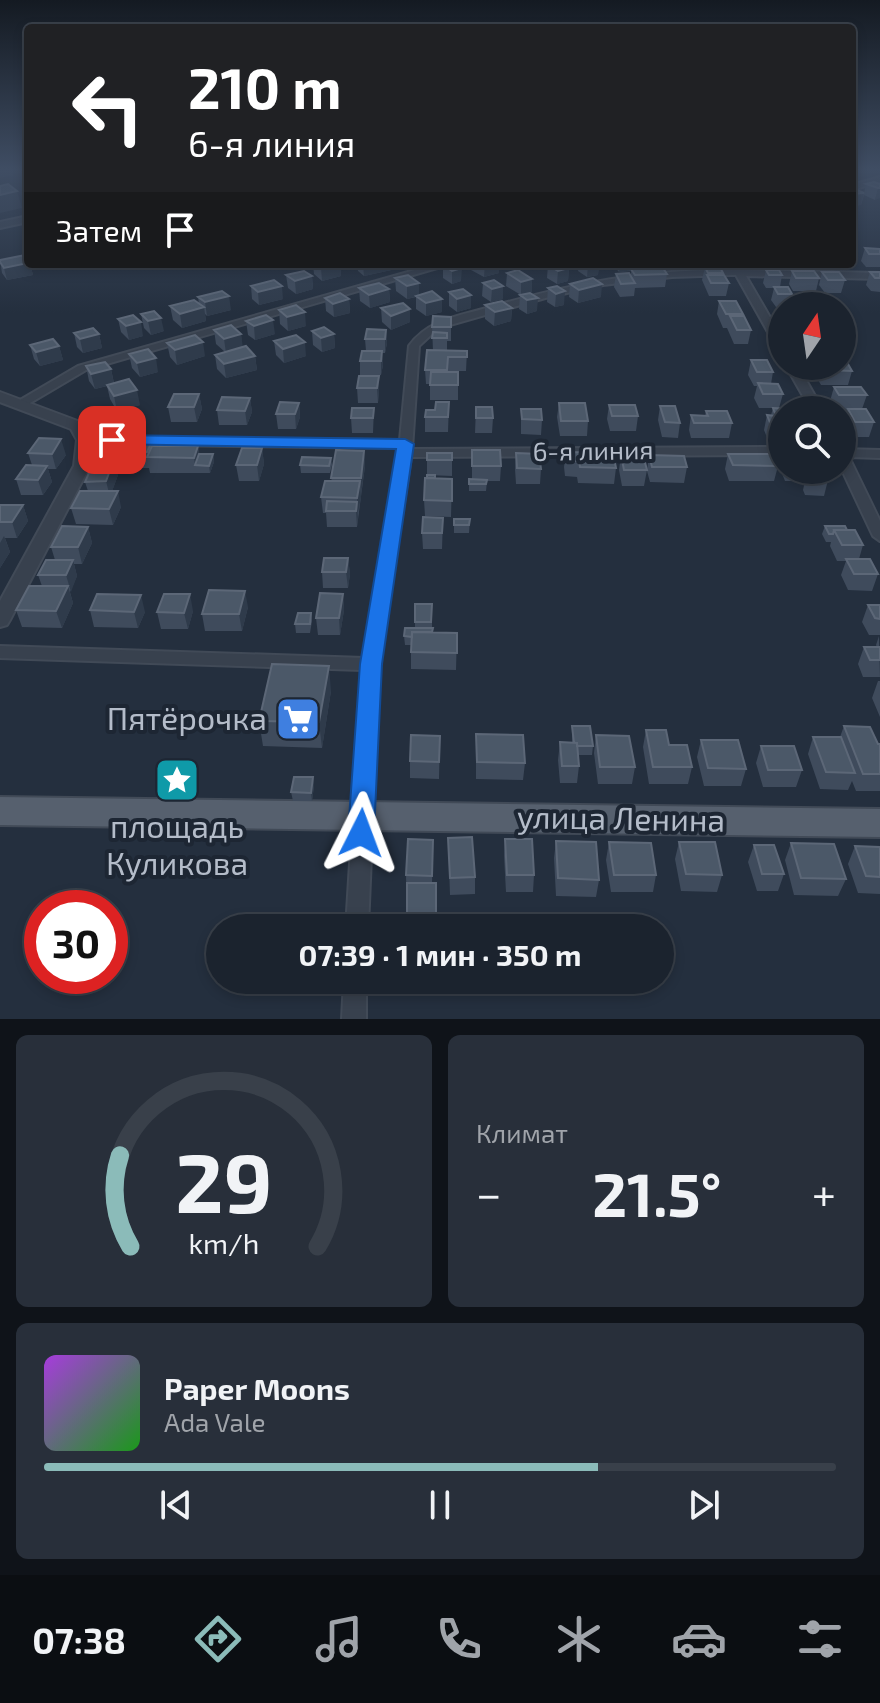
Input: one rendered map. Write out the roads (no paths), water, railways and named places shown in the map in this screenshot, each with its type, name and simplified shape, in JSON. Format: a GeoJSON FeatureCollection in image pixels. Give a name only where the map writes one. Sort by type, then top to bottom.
{"type":"FeatureCollection","features":[{"type":"Feature","properties":{"kind":"main road"},"geometry":{"type":"LineString","coordinates":[[1,810],[361,815]]}},
{"type":"Feature","properties":{"kind":"main road","name":"улица Ленина"},"geometry":{"type":"LineString","coordinates":[[361,815],[880,823]]}},
{"type":"Feature","properties":{"kind":"street"},"geometry":{"type":"LineString","coordinates":[[0,225],[24,220]]}},
{"type":"Feature","properties":{"kind":"street"},"geometry":{"type":"LineString","coordinates":[[21,403],[82,368],[432,268]]}},
{"type":"Feature","properties":{"kind":"street"},"geometry":{"type":"LineString","coordinates":[[738,268],[768,323]]}},
{"type":"Feature","properties":{"kind":"street"},"geometry":{"type":"LineString","coordinates":[[357,914],[371,664],[405,449],[414,346],[425,331],[593,283],[644,276],[738,268],[880,276]]}},
{"type":"Feature","properties":{"kind":"street"},"geometry":{"type":"LineString","coordinates":[[0,397],[77,426],[85,440],[82,466],[0,620]]}},
{"type":"Feature","properties":{"kind":"street","name":"6-я линия"},"geometry":{"type":"LineString","coordinates":[[85,440],[405,449],[768,451]]}},
{"type":"Feature","properties":{"kind":"street"},"geometry":{"type":"LineString","coordinates":[[856,455],[880,454]]}},
{"type":"Feature","properties":{"kind":"street"},"geometry":{"type":"LineString","coordinates":[[856,484],[880,536]]}},
{"type":"Feature","properties":{"kind":"street"},"geometry":{"type":"LineString","coordinates":[[0,652],[371,664]]}},
{"type":"Feature","properties":{"kind":"street"},"geometry":{"type":"LineString","coordinates":[[354,1019],[355,994]]}},
{"type":"Feature","properties":{"kind":"place","name":"Пятёрочка"},"geometry":{"type":"Point","coordinates":[298,719]}},
{"type":"Feature","properties":{"kind":"place","name":"площадь Куликова"},"geometry":{"type":"Point","coordinates":[177,780]}}]}
